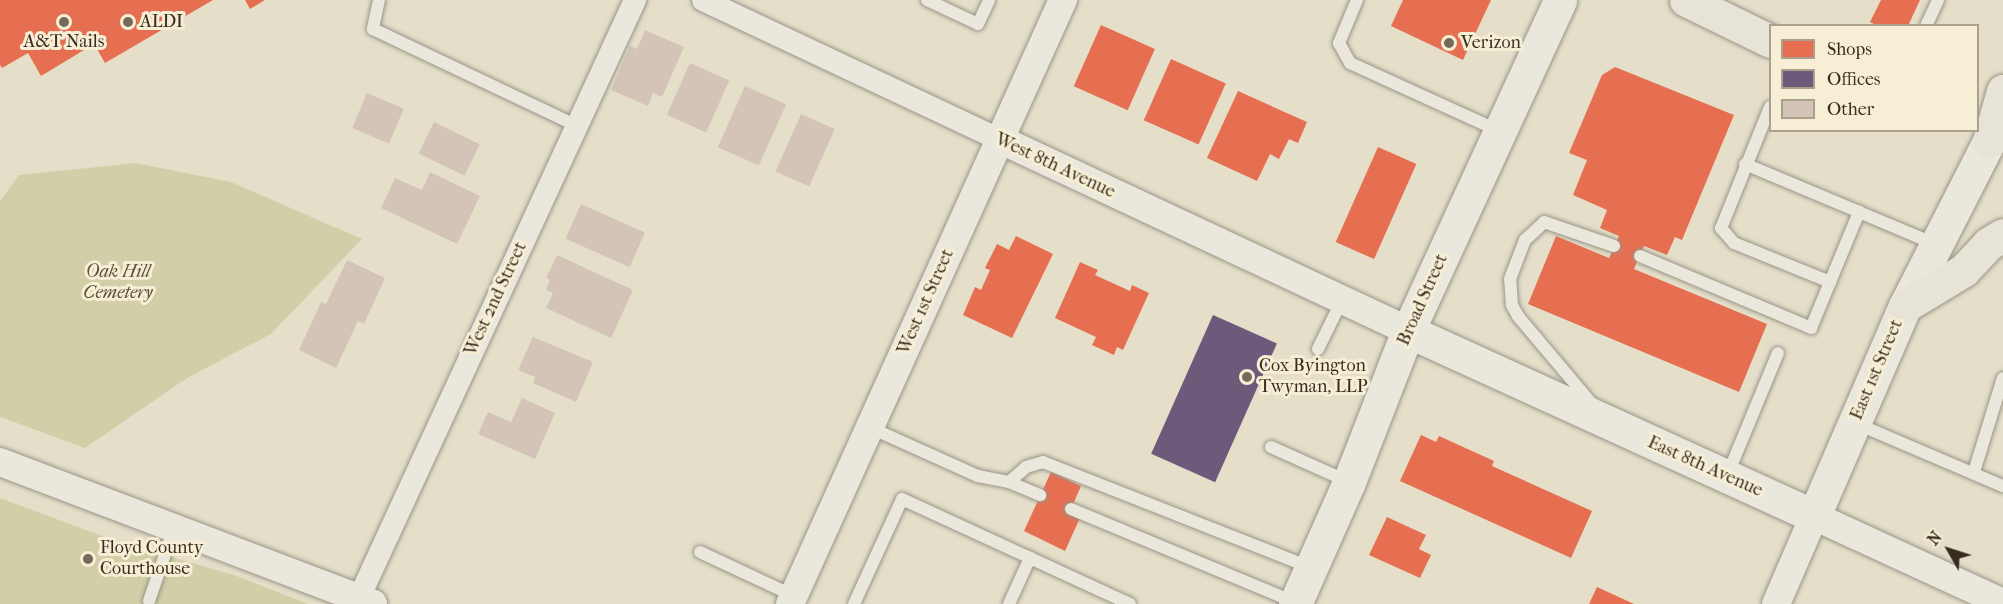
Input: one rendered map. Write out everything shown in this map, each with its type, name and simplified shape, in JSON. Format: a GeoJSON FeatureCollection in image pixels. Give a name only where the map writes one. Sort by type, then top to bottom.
{"type":"FeatureCollection","features":[{"type":"Feature","properties":{"kind":"main road","name":"Broad Street"},"geometry":{"type":"LineString","coordinates":[[1295,603],[1349,482],[1408,331],[1560,0]]}},
{"type":"Feature","properties":{"kind":"main road"},"geometry":{"type":"LineString","coordinates":[[1686,0],[1769,41]]}},
{"type":"Feature","properties":{"kind":"main road"},"geometry":{"type":"LineString","coordinates":[[1986,139],[2003,91]]}},
{"type":"Feature","properties":{"kind":"main road","name":"East 1st Street"},"geometry":{"type":"LineString","coordinates":[[1814,516],[1905,306],[1986,139]]}},
{"type":"Feature","properties":{"kind":"main road"},"geometry":{"type":"LineString","coordinates":[[1905,306],[1964,270],[1988,244],[2003,235]]}},
{"type":"Feature","properties":{"kind":"main road","name":"East 8th Avenue"},"geometry":{"type":"LineString","coordinates":[[1408,331],[1814,516]]}},
{"type":"Feature","properties":{"kind":"street","name":"West 2nd Street"},"geometry":{"type":"LineString","coordinates":[[366,601],[575,125],[635,0]]}},
{"type":"Feature","properties":{"kind":"street","name":"West 8th Avenue"},"geometry":{"type":"LineString","coordinates":[[703,0],[734,7],[999,139],[1408,331]]}},
{"type":"Feature","properties":{"kind":"street","name":"West 1st Street"},"geometry":{"type":"LineString","coordinates":[[792,600],[1063,0]]}},
{"type":"Feature","properties":{"kind":"street"},"geometry":{"type":"LineString","coordinates":[[0,462],[366,601]]}},
{"type":"Feature","properties":{"kind":"street","name":"East 8th Avenue"},"geometry":{"type":"LineString","coordinates":[[1814,516],[2003,603]]}},
{"type":"Feature","properties":{"kind":"street","name":"East 1st Street"},"geometry":{"type":"LineString","coordinates":[[1776,604],[1814,516]]}},
{"type":"Feature","properties":{"kind":"lane"},"geometry":{"type":"LineString","coordinates":[[379,0],[373,29],[575,125]]}},
{"type":"Feature","properties":{"kind":"lane"},"geometry":{"type":"LineString","coordinates":[[927,0],[978,24],[989,0]]}},
{"type":"Feature","properties":{"kind":"lane"},"geometry":{"type":"LineString","coordinates":[[1357,0],[1339,43],[1350,63],[1500,131]]}},
{"type":"Feature","properties":{"kind":"lane"},"geometry":{"type":"LineString","coordinates":[[1927,24],[1938,0]]}},
{"type":"Feature","properties":{"kind":"lane"},"geometry":{"type":"LineString","coordinates":[[1769,108],[1723,216],[1721,228],[1727,237],[1830,282]]}},
{"type":"Feature","properties":{"kind":"lane"},"geometry":{"type":"LineString","coordinates":[[1745,164],[1936,244]]}},
{"type":"Feature","properties":{"kind":"lane"},"geometry":{"type":"LineString","coordinates":[[1640,256],[1812,328],[1858,212]]}},
{"type":"Feature","properties":{"kind":"lane"},"geometry":{"type":"LineString","coordinates":[[1609,423],[1518,316],[1512,305],[1510,279],[1525,240],[1544,222],[1614,246]]}},
{"type":"Feature","properties":{"kind":"lane"},"geometry":{"type":"LineString","coordinates":[[1318,349],[1342,300]]}},
{"type":"Feature","properties":{"kind":"lane"},"geometry":{"type":"LineString","coordinates":[[1727,477],[1778,353]]}},
{"type":"Feature","properties":{"kind":"lane"},"geometry":{"type":"LineString","coordinates":[[1974,472],[2003,378]]}},
{"type":"Feature","properties":{"kind":"lane"},"geometry":{"type":"LineString","coordinates":[[1854,423],[2003,486]]}},
{"type":"Feature","properties":{"kind":"lane"},"geometry":{"type":"LineString","coordinates":[[871,428],[978,476],[1009,482],[1040,495]]}},
{"type":"Feature","properties":{"kind":"lane"},"geometry":{"type":"LineString","coordinates":[[1271,447],[1349,482]]}},
{"type":"Feature","properties":{"kind":"lane"},"geometry":{"type":"LineString","coordinates":[[1009,482],[1026,467],[1043,462],[1312,569]]}},
{"type":"Feature","properties":{"kind":"lane"},"geometry":{"type":"LineString","coordinates":[[854,604],[902,499],[1130,604]]}},
{"type":"Feature","properties":{"kind":"lane"},"geometry":{"type":"LineString","coordinates":[[1071,509],[1295,603]]}},
{"type":"Feature","properties":{"kind":"lane"},"geometry":{"type":"LineString","coordinates":[[149,601],[174,527]]}},
{"type":"Feature","properties":{"kind":"lane"},"geometry":{"type":"LineString","coordinates":[[700,552],[792,600]]}},
{"type":"Feature","properties":{"kind":"lane"},"geometry":{"type":"LineString","coordinates":[[1008,604],[1030,558]]}},
{"type":"Feature","properties":{"kind":"green space","name":"Oak Hill Cemetery"},"geometry":{"type":"Polygon","coordinates":[[[136,163],[231,182],[362,239],[271,334],[187,378],[85,448],[0,417],[0,201],[19,175],[136,163]]]}},
{"type":"Feature","properties":{"kind":"green space","name":"Floyd County Courthouse"},"geometry":{"type":"Polygon","coordinates":[[[0,498],[118,542],[234,575],[308,604],[0,604],[0,498]]]}},
{"type":"Feature","properties":{"kind":"building: Shops"},"geometry":{"type":"Polygon","coordinates":[[[0,0],[213,0],[105,63],[94,44],[41,76],[28,53],[2,68],[0,65],[0,0]]]}},
{"type":"Feature","properties":{"kind":"building: Shops"},"geometry":{"type":"Polygon","coordinates":[[[245,0],[265,0],[250,9],[245,0]]]}},
{"type":"Feature","properties":{"kind":"building: Shops","name":"Verizon"},"geometry":{"type":"Polygon","coordinates":[[[1403,0],[1491,0],[1463,60],[1391,26],[1403,0]]]}},
{"type":"Feature","properties":{"kind":"building: Shops"},"geometry":{"type":"Polygon","coordinates":[[[1881,0],[1920,0],[1909,24],[1870,22],[1881,0]]]}},
{"type":"Feature","properties":{"kind":"building: Shops"},"geometry":{"type":"Polygon","coordinates":[[[1101,25],[1155,49],[1128,110],[1074,86],[1101,25]]]}},
{"type":"Feature","properties":{"kind":"building: Shops"},"geometry":{"type":"Polygon","coordinates":[[[1171,59],[1226,83],[1199,145],[1144,120],[1171,59]]]}},
{"type":"Feature","properties":{"kind":"building: Shops"},"geometry":{"type":"Polygon","coordinates":[[[1615,67],[1734,115],[1682,240],[1675,237],[1667,255],[1644,246],[1634,269],[1767,324],[1739,392],[1528,304],[1556,236],[1609,258],[1619,236],[1600,228],[1607,210],[1573,195],[1587,160],[1569,153],[1602,75],[1615,67]]]}},
{"type":"Feature","properties":{"kind":"building: Shops"},"geometry":{"type":"Polygon","coordinates":[[[1238,91],[1307,122],[1298,143],[1289,139],[1279,159],[1270,154],[1257,181],[1207,158],[1238,91]]]}},
{"type":"Feature","properties":{"kind":"building: Shops"},"geometry":{"type":"Polygon","coordinates":[[[1378,147],[1416,164],[1374,259],[1336,242],[1378,147]]]}},
{"type":"Feature","properties":{"kind":"building: Shops"},"geometry":{"type":"Polygon","coordinates":[[[1016,236],[1053,254],[1012,338],[963,315],[975,287],[981,290],[990,270],[985,268],[997,244],[1009,250],[1016,236]]]}},
{"type":"Feature","properties":{"kind":"building: Shops"},"geometry":{"type":"Polygon","coordinates":[[[1080,262],[1098,270],[1095,275],[1130,291],[1132,285],[1149,293],[1123,350],[1117,347],[1114,355],[1092,345],[1096,337],[1055,318],[1080,262]]]}},
{"type":"Feature","properties":{"kind":"building: Shops"},"geometry":{"type":"Polygon","coordinates":[[[1421,435],[1436,442],[1439,436],[1494,461],[1492,466],[1592,511],[1571,558],[1400,481],[1421,435]]]}},
{"type":"Feature","properties":{"kind":"building: Shops"},"geometry":{"type":"Polygon","coordinates":[[[1051,472],[1081,486],[1071,509],[1080,518],[1065,551],[1024,531],[1051,472]]]}},
{"type":"Feature","properties":{"kind":"building: Shops"},"geometry":{"type":"Polygon","coordinates":[[[1387,517],[1426,535],[1419,549],[1431,555],[1420,578],[1369,555],[1387,517]]]}},
{"type":"Feature","properties":{"kind":"building: Shops"},"geometry":{"type":"Polygon","coordinates":[[[1597,587],[1634,604],[1589,604],[1597,587]]]}},
{"type":"Feature","properties":{"kind":"building: Offices"},"geometry":{"type":"Polygon","coordinates":[[[1213,315],[1277,343],[1215,482],[1151,454],[1213,315]]]}},
{"type":"Feature","properties":{"kind":"building: Other"},"geometry":{"type":"Polygon","coordinates":[[[645,30],[684,47],[662,97],[653,93],[648,106],[611,90],[630,46],[637,49],[645,30]]]}},
{"type":"Feature","properties":{"kind":"building: Other"},"geometry":{"type":"Polygon","coordinates":[[[690,63],[729,80],[706,133],[667,115],[690,63]]]}},
{"type":"Feature","properties":{"kind":"building: Other"},"geometry":{"type":"Polygon","coordinates":[[[745,86],[786,104],[759,166],[718,147],[745,86]]]}},
{"type":"Feature","properties":{"kind":"building: Other"},"geometry":{"type":"Polygon","coordinates":[[[367,93],[404,109],[389,144],[352,128],[367,93]]]}},
{"type":"Feature","properties":{"kind":"building: Other"},"geometry":{"type":"Polygon","coordinates":[[[801,114],[835,129],[809,187],[775,172],[801,114]]]}},
{"type":"Feature","properties":{"kind":"building: Other"},"geometry":{"type":"Polygon","coordinates":[[[434,122],[480,144],[464,176],[419,153],[434,122]]]}},
{"type":"Feature","properties":{"kind":"building: Other"},"geometry":{"type":"Polygon","coordinates":[[[430,172],[480,196],[457,244],[381,208],[395,178],[422,190],[430,172]]]}},
{"type":"Feature","properties":{"kind":"building: Other"},"geometry":{"type":"Polygon","coordinates":[[[581,204],[645,232],[629,267],[566,239],[581,204]]]}},
{"type":"Feature","properties":{"kind":"building: Other"},"geometry":{"type":"Polygon","coordinates":[[[557,255],[633,290],[611,338],[546,308],[553,293],[546,290],[550,280],[546,278],[557,255]]]}},
{"type":"Feature","properties":{"kind":"building: Other"},"geometry":{"type":"Polygon","coordinates":[[[347,260],[385,278],[364,324],[358,321],[336,368],[299,350],[321,302],[326,304],[347,260]]]}},
{"type":"Feature","properties":{"kind":"building: Other"},"geometry":{"type":"Polygon","coordinates":[[[533,337],[593,362],[576,402],[533,383],[535,377],[518,370],[533,337]]]}},
{"type":"Feature","properties":{"kind":"building: Other"},"geometry":{"type":"Polygon","coordinates":[[[522,398],[555,413],[535,459],[478,434],[488,412],[511,422],[522,398]]]}},
{"type":"Feature","properties":{"kind":"place","name":"A&T Nails"},"geometry":{"type":"Point","coordinates":[64,22]}},
{"type":"Feature","properties":{"kind":"place","name":"ALDI"},"geometry":{"type":"Point","coordinates":[128,22]}},
{"type":"Feature","properties":{"kind":"place","name":"Verizon"},"geometry":{"type":"Point","coordinates":[1449,43]}},
{"type":"Feature","properties":{"kind":"place","name":"Cox Byington Twyman, LLP"},"geometry":{"type":"Point","coordinates":[1247,377]}},
{"type":"Feature","properties":{"kind":"place","name":"Floyd County Courthouse"},"geometry":{"type":"Point","coordinates":[88,559]}}]}
